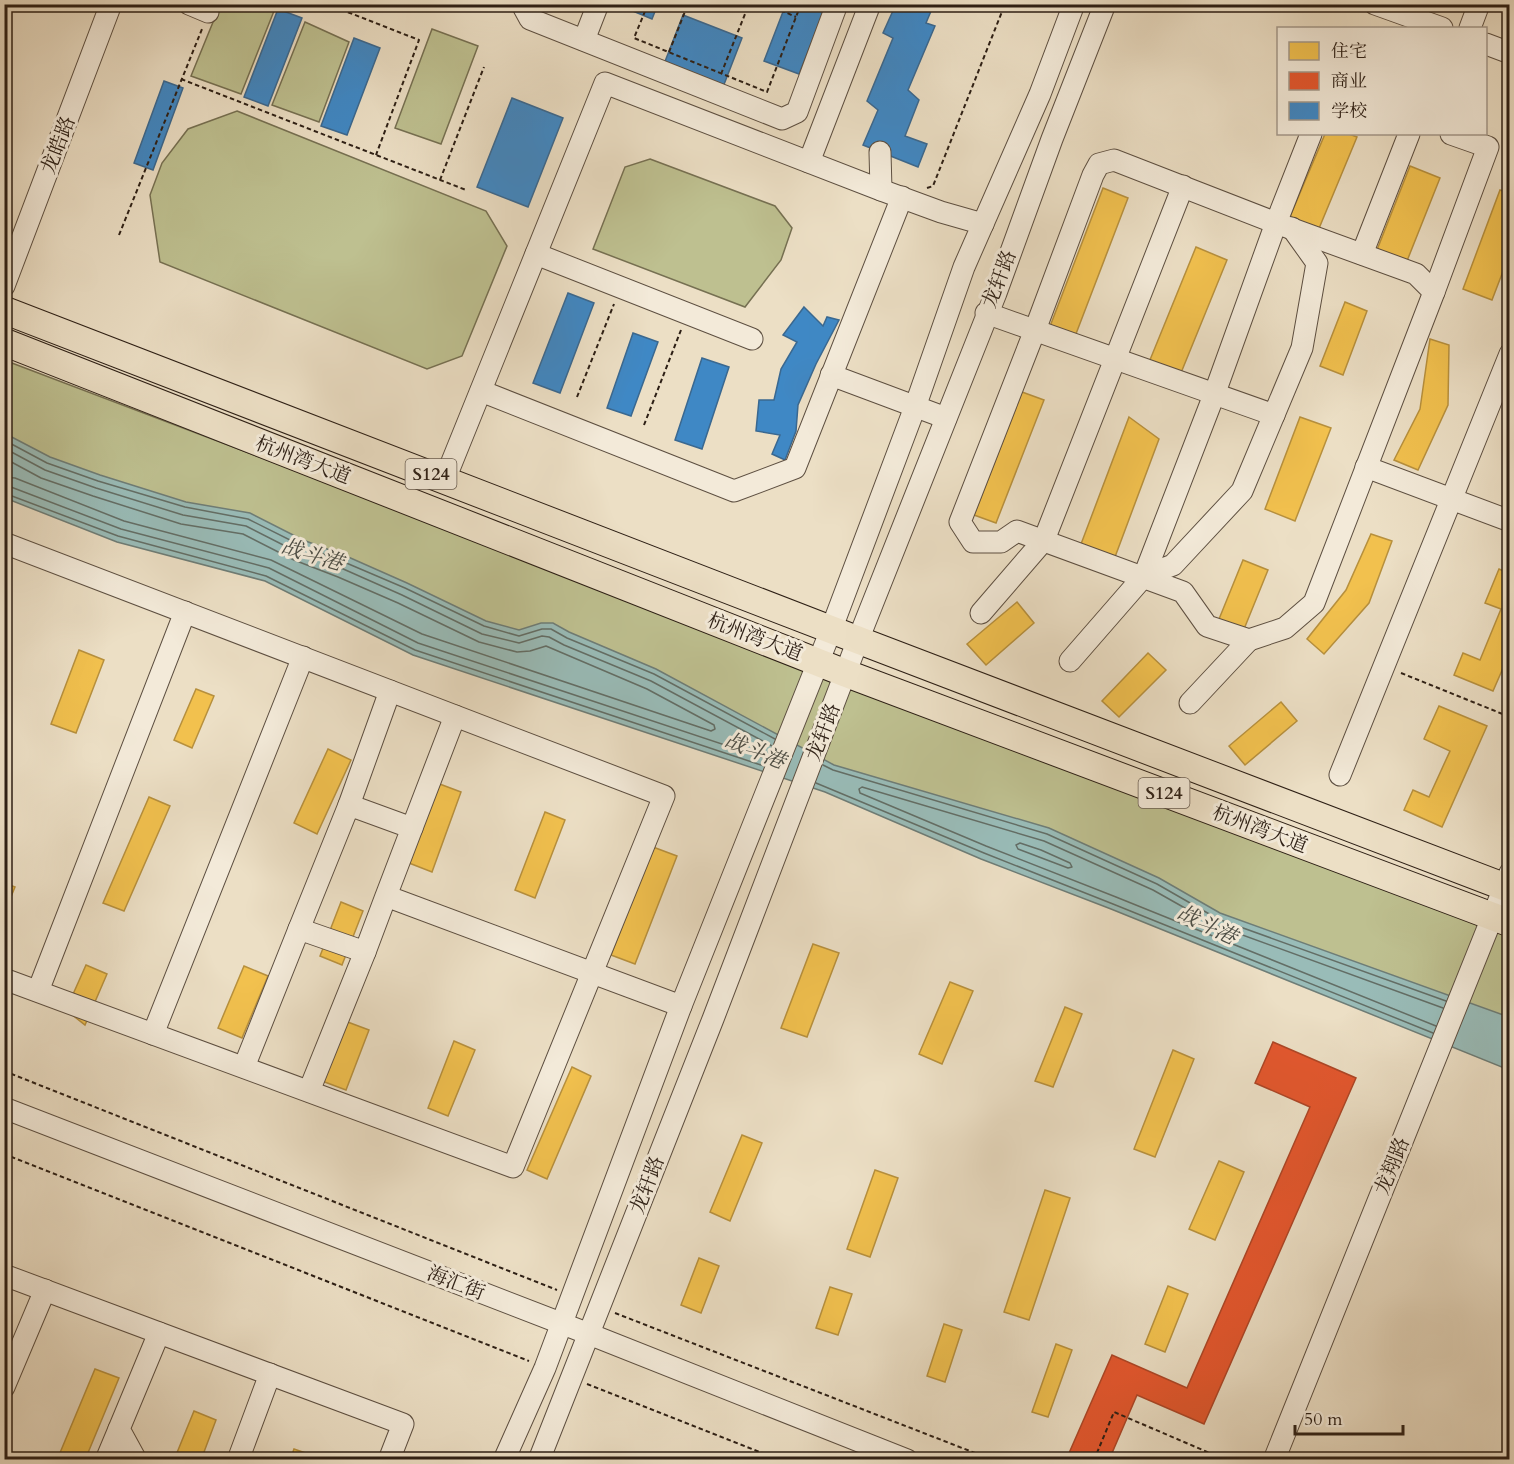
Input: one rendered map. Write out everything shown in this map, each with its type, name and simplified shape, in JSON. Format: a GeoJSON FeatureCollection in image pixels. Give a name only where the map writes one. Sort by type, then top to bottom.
{"type":"FeatureCollection","features":[{"type":"Feature","properties":{"kind":"main road","name":"杭州湾大道"},"geometry":{"type":"LineString","coordinates":[[4,310],[831,630],[1508,883]]}},
{"type":"Feature","properties":{"kind":"main road","name":"杭州湾大道"},"geometry":{"type":"LineString","coordinates":[[4,342],[845,673],[1501,920]]}},
{"type":"Feature","properties":{"kind":"street","name":"龙皓路"},"geometry":{"type":"LineString","coordinates":[[4,286],[111,4]]}},
{"type":"Feature","properties":{"kind":"street"},"geometry":{"type":"LineString","coordinates":[[525,4],[524,8],[530,19],[782,119],[797,112],[837,4]]}},
{"type":"Feature","properties":{"kind":"street"},"geometry":{"type":"LineString","coordinates":[[584,40],[598,4]]}},
{"type":"Feature","properties":{"kind":"street"},"geometry":{"type":"LineString","coordinates":[[810,162],[870,4]]}},
{"type":"Feature","properties":{"kind":"street"},"geometry":{"type":"LineString","coordinates":[[504,1460],[545,1368],[573,1297],[681,1006],[831,630],[915,407],[964,267],[1040,94],[1074,4]]}},
{"type":"Feature","properties":{"kind":"street","name":"龙轩路"},"geometry":{"type":"LineString","coordinates":[[538,1460],[986,313],[996,293],[1105,4]]}},
{"type":"Feature","properties":{"kind":"street"},"geometry":{"type":"LineString","coordinates":[[1375,4],[1439,27]]}},
{"type":"Feature","properties":{"kind":"street"},"geometry":{"type":"LineString","coordinates":[[1470,27],[1479,4]]}},
{"type":"Feature","properties":{"kind":"street"},"geometry":{"type":"LineString","coordinates":[[1487,45],[1509,53]]}},
{"type":"Feature","properties":{"kind":"street"},"geometry":{"type":"LineString","coordinates":[[445,479],[605,82],[881,190],[982,224]]}},
{"type":"Feature","properties":{"kind":"street"},"geometry":{"type":"LineString","coordinates":[[1070,661],[1144,576],[1214,395],[1284,226],[1311,135]]}},
{"type":"Feature","properties":{"kind":"street"},"geometry":{"type":"LineString","coordinates":[[1362,254],[1409,135]]}},
{"type":"Feature","properties":{"kind":"street"},"geometry":{"type":"LineString","coordinates":[[1190,703],[1249,640],[1285,628],[1314,603],[1488,147],[1454,135]]}},
{"type":"Feature","properties":{"kind":"street"},"geometry":{"type":"LineString","coordinates":[[879,152],[881,190]]}},
{"type":"Feature","properties":{"kind":"street"},"geometry":{"type":"LineString","coordinates":[[1249,640],[1207,626],[1184,592],[1017,531],[1001,542],[973,542],[960,522],[1093,175],[1099,164],[1114,160],[1416,274],[1434,292]]}},
{"type":"Feature","properties":{"kind":"street"},"geometry":{"type":"LineString","coordinates":[[981,613],[1044,540],[1183,186]]}},
{"type":"Feature","properties":{"kind":"street"},"geometry":{"type":"LineString","coordinates":[[481,391],[734,491],[795,468],[902,197]]}},
{"type":"Feature","properties":{"kind":"street"},"geometry":{"type":"LineString","coordinates":[[1144,576],[1173,565],[1242,491],[1302,348],[1317,264],[1284,226]]}},
{"type":"Feature","properties":{"kind":"street"},"geometry":{"type":"LineString","coordinates":[[536,254],[752,339]]}},
{"type":"Feature","properties":{"kind":"street"},"geometry":{"type":"LineString","coordinates":[[986,313],[1274,415]]}},
{"type":"Feature","properties":{"kind":"street"},"geometry":{"type":"LineString","coordinates":[[1340,775],[1509,354]]}},
{"type":"Feature","properties":{"kind":"street"},"geometry":{"type":"LineString","coordinates":[[831,375],[946,418]]}},
{"type":"Feature","properties":{"kind":"street"},"geometry":{"type":"LineString","coordinates":[[1366,467],[1509,521]]}},
{"type":"Feature","properties":{"kind":"street"},"geometry":{"type":"LineString","coordinates":[[4,543],[664,796],[513,1167],[4,979]]}},
{"type":"Feature","properties":{"kind":"street"},"geometry":{"type":"LineString","coordinates":[[38,991],[185,612]]}},
{"type":"Feature","properties":{"kind":"street"},"geometry":{"type":"LineString","coordinates":[[153,1034],[303,657]]}},
{"type":"Feature","properties":{"kind":"street"},"geometry":{"type":"LineString","coordinates":[[244,1067],[349,805],[390,691]]}},
{"type":"Feature","properties":{"kind":"street"},"geometry":{"type":"LineString","coordinates":[[309,1091],[455,716]]}},
{"type":"Feature","properties":{"kind":"street"},"geometry":{"type":"LineString","coordinates":[[349,805],[412,828]]}},
{"type":"Feature","properties":{"kind":"street","name":"龙翔路"},"geometry":{"type":"LineString","coordinates":[[1274,1460],[1471,972],[1501,920],[1508,883]]}},
{"type":"Feature","properties":{"kind":"street"},"geometry":{"type":"LineString","coordinates":[[386,896],[590,974],[681,1006]]}},
{"type":"Feature","properties":{"kind":"street"},"geometry":{"type":"LineString","coordinates":[[299,929],[364,952]]}},
{"type":"Feature","properties":{"kind":"street","name":"海汇街"},"geometry":{"type":"LineString","coordinates":[[4,1108],[589,1334],[907,1460]]}},
{"type":"Feature","properties":{"kind":"street"},"geometry":{"type":"LineString","coordinates":[[4,1275],[403,1424],[389,1460]]}},
{"type":"Feature","properties":{"kind":"street"},"geometry":{"type":"LineString","coordinates":[[4,1387],[45,1290]]}},
{"type":"Feature","properties":{"kind":"street"},"geometry":{"type":"LineString","coordinates":[[106,1460],[159,1333]]}},
{"type":"Feature","properties":{"kind":"street"},"geometry":{"type":"LineString","coordinates":[[238,1460],[270,1374]]}},
{"type":"Feature","properties":{"kind":"street"},"geometry":{"type":"LineString","coordinates":[[119,1430],[136,1460]]}},
{"type":"Feature","properties":{"kind":"path"},"geometry":{"type":"LineString","coordinates":[[327,4],[419,40],[376,155]]}},
{"type":"Feature","properties":{"kind":"path"},"geometry":{"type":"LineString","coordinates":[[648,4],[634,38],[767,92],[801,4]]}},
{"type":"Feature","properties":{"kind":"path"},"geometry":{"type":"LineString","coordinates":[[669,52],[688,4]]}},
{"type":"Feature","properties":{"kind":"path"},"geometry":{"type":"LineString","coordinates":[[722,74],[749,4]]}},
{"type":"Feature","properties":{"kind":"path"},"geometry":{"type":"LineString","coordinates":[[767,4],[796,16]]}},
{"type":"Feature","properties":{"kind":"path"},"geometry":{"type":"LineString","coordinates":[[922,190],[933,186],[1005,4]]}},
{"type":"Feature","properties":{"kind":"path"},"geometry":{"type":"LineString","coordinates":[[119,235],[182,79],[199,8]]}},
{"type":"Feature","properties":{"kind":"path"},"geometry":{"type":"LineString","coordinates":[[440,180],[484,67]]}},
{"type":"Feature","properties":{"kind":"path"},"geometry":{"type":"LineString","coordinates":[[182,79],[466,190]]}},
{"type":"Feature","properties":{"kind":"path"},"geometry":{"type":"LineString","coordinates":[[578,397],[621,288]]}},
{"type":"Feature","properties":{"kind":"path"},"geometry":{"type":"LineString","coordinates":[[644,425],[687,314]]}},
{"type":"Feature","properties":{"kind":"path"},"geometry":{"type":"LineString","coordinates":[[1385,666],[1509,717]]}},
{"type":"Feature","properties":{"kind":"path"},"geometry":{"type":"LineString","coordinates":[[4,1071],[573,1297]]}},
{"type":"Feature","properties":{"kind":"path"},"geometry":{"type":"LineString","coordinates":[[4,1154],[545,1368]]}},
{"type":"Feature","properties":{"kind":"path"},"geometry":{"type":"LineString","coordinates":[[599,1307],[993,1460]]}},
{"type":"Feature","properties":{"kind":"path"},"geometry":{"type":"LineString","coordinates":[[571,1378],[780,1460]]}},
{"type":"Feature","properties":{"kind":"path"},"geometry":{"type":"LineString","coordinates":[[1094,1460],[1114,1412],[1226,1460]]}},
{"type":"Feature","properties":{"kind":"green space"},"geometry":{"type":"Polygon","coordinates":[[[220,5],[257,5],[274,11],[241,94],[191,76],[220,5]]]}},
{"type":"Feature","properties":{"kind":"green space"},"geometry":{"type":"Polygon","coordinates":[[[305,22],[349,42],[319,122],[272,105],[305,22]]]}},
{"type":"Feature","properties":{"kind":"green space"},"geometry":{"type":"Polygon","coordinates":[[[432,29],[478,46],[441,144],[395,128],[432,29]]]}},
{"type":"Feature","properties":{"kind":"green space"},"geometry":{"type":"Polygon","coordinates":[[[237,111],[486,211],[507,246],[462,356],[427,369],[160,262],[150,195],[162,163],[188,129],[237,111]]]}},
{"type":"Feature","properties":{"kind":"green space"},"geometry":{"type":"Polygon","coordinates":[[[650,159],[775,206],[792,228],[781,260],[745,307],[593,249],[625,167],[650,159]]]}},
{"type":"Feature","properties":{"kind":"green space"},"geometry":{"type":"Polygon","coordinates":[[[4,360],[1509,932],[1509,1018],[1217,917],[831,769],[516,634],[183,506],[46,462],[5,439],[4,360]]]}},
{"type":"Feature","properties":{"kind":"water","name":"战斗港"},"geometry":{"type":"Polygon","coordinates":[[[4,433],[50,457],[100,475],[186,502],[250,513],[303,540],[407,583],[486,621],[519,630],[541,623],[553,623],[656,669],[834,765],[1049,828],[1159,878],[1220,913],[1509,1017],[1509,1070],[1111,909],[981,859],[825,792],[413,655],[265,581],[117,542],[5,498],[4,433]]]}},
{"type":"Feature","properties":{"kind":"building: 住宅"},"geometry":{"type":"Polygon","coordinates":[[[1325,135],[1357,137],[1315,238],[1286,226],[1325,135]]]}},
{"type":"Feature","properties":{"kind":"building: 住宅"},"geometry":{"type":"Polygon","coordinates":[[[1410,166],[1440,178],[1403,271],[1373,260],[1410,166]]]}},
{"type":"Feature","properties":{"kind":"building: 住宅"},"geometry":{"type":"Polygon","coordinates":[[[1103,188],[1128,198],[1074,339],[1049,329],[1103,188]]]}},
{"type":"Feature","properties":{"kind":"building: 住宅"},"geometry":{"type":"Polygon","coordinates":[[[1500,190],[1510,193],[1510,253],[1492,300],[1463,289],[1500,190]]]}},
{"type":"Feature","properties":{"kind":"building: 住宅"},"geometry":{"type":"Polygon","coordinates":[[[1196,247],[1227,260],[1174,390],[1143,377],[1196,247]]]}},
{"type":"Feature","properties":{"kind":"building: 住宅"},"geometry":{"type":"Polygon","coordinates":[[[1345,302],[1367,311],[1343,375],[1320,366],[1345,302]]]}},
{"type":"Feature","properties":{"kind":"building: 住宅"},"geometry":{"type":"Polygon","coordinates":[[[1430,339],[1449,345],[1448,405],[1418,470],[1394,460],[1420,409],[1430,339]]]}},
{"type":"Feature","properties":{"kind":"building: 住宅"},"geometry":{"type":"Polygon","coordinates":[[[1022,392],[1044,400],[996,523],[974,515],[1022,392]]]}},
{"type":"Feature","properties":{"kind":"building: 住宅"},"geometry":{"type":"Polygon","coordinates":[[[1129,417],[1159,439],[1112,565],[1078,552],[1129,417]]]}},
{"type":"Feature","properties":{"kind":"building: 住宅"},"geometry":{"type":"Polygon","coordinates":[[[1300,417],[1331,428],[1295,521],[1265,509],[1300,417]]]}},
{"type":"Feature","properties":{"kind":"building: 住宅"},"geometry":{"type":"Polygon","coordinates":[[[1371,534],[1392,541],[1369,603],[1324,654],[1307,639],[1346,590],[1371,534]]]}},
{"type":"Feature","properties":{"kind":"building: 住宅"},"geometry":{"type":"Polygon","coordinates":[[[1243,560],[1268,570],[1242,634],[1217,624],[1243,560]]]}},
{"type":"Feature","properties":{"kind":"building: 住宅"},"geometry":{"type":"Polygon","coordinates":[[[1499,569],[1510,574],[1510,652],[1493,691],[1454,675],[1463,653],[1480,660],[1501,609],[1485,603],[1499,569]]]}},
{"type":"Feature","properties":{"kind":"building: 住宅"},"geometry":{"type":"Polygon","coordinates":[[[1017,602],[1034,623],[986,665],[967,644],[1017,602]]]}},
{"type":"Feature","properties":{"kind":"building: 住宅"},"geometry":{"type":"Polygon","coordinates":[[[79,650],[104,660],[76,733],[51,724],[79,650]]]}},
{"type":"Feature","properties":{"kind":"building: 住宅"},"geometry":{"type":"Polygon","coordinates":[[[1148,653],[1166,670],[1119,717],[1102,701],[1148,653]]]}},
{"type":"Feature","properties":{"kind":"building: 住宅"},"geometry":{"type":"Polygon","coordinates":[[[196,689],[214,696],[192,748],[174,740],[196,689]]]}},
{"type":"Feature","properties":{"kind":"building: 住宅"},"geometry":{"type":"Polygon","coordinates":[[[1281,702],[1297,721],[1245,765],[1229,746],[1281,702]]]}},
{"type":"Feature","properties":{"kind":"building: 住宅"},"geometry":{"type":"Polygon","coordinates":[[[1439,706],[1487,726],[1442,827],[1404,810],[1413,790],[1429,797],[1450,751],[1424,739],[1439,706]]]}},
{"type":"Feature","properties":{"kind":"building: 住宅"},"geometry":{"type":"Polygon","coordinates":[[[328,749],[351,760],[317,834],[294,823],[328,749]]]}},
{"type":"Feature","properties":{"kind":"building: 住宅"},"geometry":{"type":"Polygon","coordinates":[[[437,783],[461,792],[432,872],[409,863],[437,783]]]}},
{"type":"Feature","properties":{"kind":"building: 住宅"},"geometry":{"type":"Polygon","coordinates":[[[149,797],[170,806],[124,911],[103,903],[149,797]]]}},
{"type":"Feature","properties":{"kind":"building: 住宅"},"geometry":{"type":"Polygon","coordinates":[[[545,812],[565,820],[535,898],[515,890],[545,812]]]}},
{"type":"Feature","properties":{"kind":"building: 住宅"},"geometry":{"type":"Polygon","coordinates":[[[653,847],[677,856],[635,964],[611,955],[653,847]]]}},
{"type":"Feature","properties":{"kind":"building: 住宅"},"geometry":{"type":"Polygon","coordinates":[[[4,883],[15,887],[4,914],[4,883]]]}},
{"type":"Feature","properties":{"kind":"building: 住宅"},"geometry":{"type":"Polygon","coordinates":[[[341,902],[363,911],[342,965],[320,956],[341,902]]]}},
{"type":"Feature","properties":{"kind":"building: 住宅"},"geometry":{"type":"Polygon","coordinates":[[[813,944],[839,953],[807,1037],[781,1028],[813,944]]]}},
{"type":"Feature","properties":{"kind":"building: 住宅"},"geometry":{"type":"Polygon","coordinates":[[[86,965],[107,974],[85,1025],[66,1010],[86,965]]]}},
{"type":"Feature","properties":{"kind":"building: 住宅"},"geometry":{"type":"Polygon","coordinates":[[[244,966],[268,976],[242,1038],[218,1028],[244,966]]]}},
{"type":"Feature","properties":{"kind":"building: 住宅"},"geometry":{"type":"Polygon","coordinates":[[[950,982],[973,991],[942,1064],[919,1054],[950,982]]]}},
{"type":"Feature","properties":{"kind":"building: 住宅"},"geometry":{"type":"Polygon","coordinates":[[[1065,1007],[1082,1014],[1053,1087],[1035,1081],[1065,1007]]]}},
{"type":"Feature","properties":{"kind":"building: 住宅"},"geometry":{"type":"Polygon","coordinates":[[[345,1021],[369,1030],[346,1090],[322,1081],[345,1021]]]}},
{"type":"Feature","properties":{"kind":"building: 住宅"},"geometry":{"type":"Polygon","coordinates":[[[454,1041],[475,1050],[448,1116],[428,1108],[454,1041]]]}},
{"type":"Feature","properties":{"kind":"building: 住宅"},"geometry":{"type":"Polygon","coordinates":[[[1173,1050],[1194,1059],[1155,1157],[1134,1149],[1173,1050]]]}},
{"type":"Feature","properties":{"kind":"building: 住宅"},"geometry":{"type":"Polygon","coordinates":[[[572,1067],[591,1076],[547,1179],[527,1170],[572,1067]]]}},
{"type":"Feature","properties":{"kind":"building: 住宅"},"geometry":{"type":"Polygon","coordinates":[[[742,1135],[762,1143],[730,1221],[710,1212],[742,1135]]]}},
{"type":"Feature","properties":{"kind":"building: 住宅"},"geometry":{"type":"Polygon","coordinates":[[[1219,1161],[1244,1172],[1215,1240],[1189,1229],[1219,1161]]]}},
{"type":"Feature","properties":{"kind":"building: 住宅"},"geometry":{"type":"Polygon","coordinates":[[[875,1170],[898,1178],[870,1257],[847,1249],[875,1170]]]}},
{"type":"Feature","properties":{"kind":"building: 住宅"},"geometry":{"type":"Polygon","coordinates":[[[1045,1190],[1070,1198],[1029,1320],[1004,1312],[1045,1190]]]}},
{"type":"Feature","properties":{"kind":"building: 住宅"},"geometry":{"type":"Polygon","coordinates":[[[699,1258],[719,1266],[701,1313],[681,1305],[699,1258]]]}},
{"type":"Feature","properties":{"kind":"building: 住宅"},"geometry":{"type":"Polygon","coordinates":[[[1168,1286],[1188,1294],[1165,1352],[1145,1344],[1168,1286]]]}},
{"type":"Feature","properties":{"kind":"building: 住宅"},"geometry":{"type":"Polygon","coordinates":[[[830,1287],[852,1294],[838,1335],[816,1328],[830,1287]]]}},
{"type":"Feature","properties":{"kind":"building: 住宅"},"geometry":{"type":"Polygon","coordinates":[[[944,1324],[962,1330],[945,1382],[927,1376],[944,1324]]]}},
{"type":"Feature","properties":{"kind":"building: 住宅"},"geometry":{"type":"Polygon","coordinates":[[[1056,1344],[1072,1350],[1048,1417],[1032,1412],[1056,1344]]]}},
{"type":"Feature","properties":{"kind":"building: 住宅"},"geometry":{"type":"Polygon","coordinates":[[[95,1369],[119,1378],[85,1460],[57,1460],[95,1369]]]}},
{"type":"Feature","properties":{"kind":"building: 住宅"},"geometry":{"type":"Polygon","coordinates":[[[194,1411],[216,1420],[201,1460],[174,1460],[194,1411]]]}},
{"type":"Feature","properties":{"kind":"building: 住宅"},"geometry":{"type":"Polygon","coordinates":[[[294,1449],[320,1458],[320,1460],[290,1460],[294,1449]]]}},
{"type":"Feature","properties":{"kind":"building: 商业"},"geometry":{"type":"Polygon","coordinates":[[[1273,1042],[1356,1078],[1204,1424],[1137,1395],[1109,1460],[1066,1460],[1112,1355],[1187,1388],[1310,1107],[1255,1083],[1273,1042]]]}},
{"type":"Feature","properties":{"kind":"building: 学校"},"geometry":{"type":"Polygon","coordinates":[[[616,4],[658,4],[652,19],[616,4]]]}},
{"type":"Feature","properties":{"kind":"building: 学校"},"geometry":{"type":"Polygon","coordinates":[[[786,4],[827,4],[799,74],[764,61],[786,4]]]}},
{"type":"Feature","properties":{"kind":"building: 学校"},"geometry":{"type":"Polygon","coordinates":[[[896,4],[934,4],[926,23],[935,26],[908,90],[919,100],[905,136],[927,144],[918,167],[863,145],[878,110],[867,101],[893,38],[883,33],[896,4]]]}},
{"type":"Feature","properties":{"kind":"building: 学校"},"geometry":{"type":"Polygon","coordinates":[[[278,9],[302,18],[268,106],[244,97],[278,9]]]}},
{"type":"Feature","properties":{"kind":"building: 学校"},"geometry":{"type":"Polygon","coordinates":[[[683,15],[742,38],[723,87],[664,64],[683,15]]]}},
{"type":"Feature","properties":{"kind":"building: 学校"},"geometry":{"type":"Polygon","coordinates":[[[354,38],[380,48],[347,135],[321,126],[354,38]]]}},
{"type":"Feature","properties":{"kind":"building: 学校"},"geometry":{"type":"Polygon","coordinates":[[[164,81],[183,88],[153,170],[134,163],[164,81]]]}},
{"type":"Feature","properties":{"kind":"building: 学校"},"geometry":{"type":"Polygon","coordinates":[[[512,98],[563,118],[528,207],[477,187],[512,98]]]}},
{"type":"Feature","properties":{"kind":"building: 学校"},"geometry":{"type":"Polygon","coordinates":[[[568,293],[594,303],[560,393],[533,383],[568,293]]]}},
{"type":"Feature","properties":{"kind":"building: 学校"},"geometry":{"type":"Polygon","coordinates":[[[804,307],[823,326],[827,317],[839,320],[798,405],[796,431],[785,460],[772,454],[780,435],[756,431],[759,400],[774,400],[781,369],[797,342],[783,335],[804,307]]]}},
{"type":"Feature","properties":{"kind":"building: 学校"},"geometry":{"type":"Polygon","coordinates":[[[633,333],[658,342],[631,416],[607,408],[633,333]]]}},
{"type":"Feature","properties":{"kind":"building: 学校"},"geometry":{"type":"Polygon","coordinates":[[[702,358],[729,367],[702,449],[675,440],[702,358]]]}}]}
